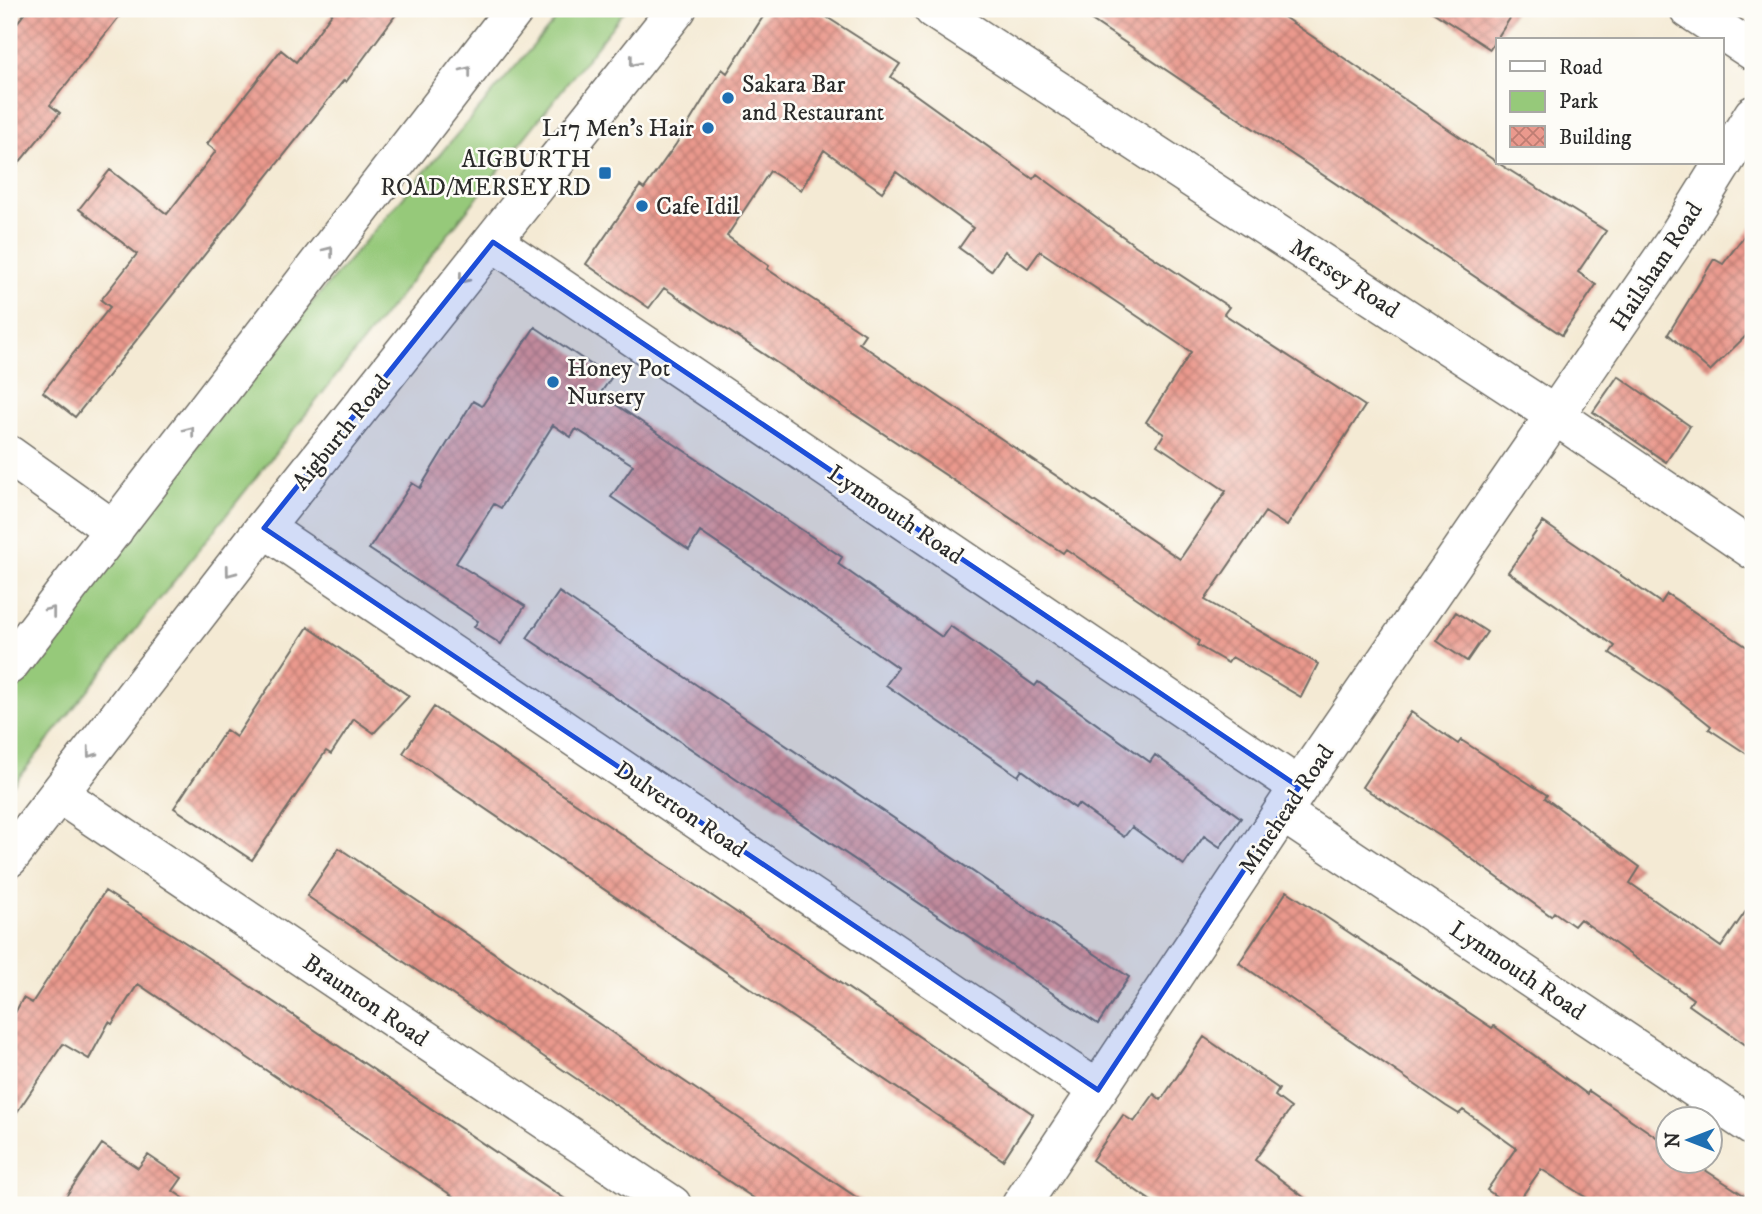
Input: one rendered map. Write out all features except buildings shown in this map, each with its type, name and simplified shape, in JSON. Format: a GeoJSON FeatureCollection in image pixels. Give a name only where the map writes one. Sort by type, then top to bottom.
{"type":"FeatureCollection","features":[{"type":"Feature","properties":{"kind":"main road"},"geometry":{"type":"LineString","coordinates":[[9,665],[515,9]]}},
{"type":"Feature","properties":{"kind":"main road","name":"Aigburth Road"},"geometry":{"type":"LineString","coordinates":[[9,858],[264,528],[677,9]]}},
{"type":"Feature","properties":{"kind":"main road","name":"Mersey Road"},"geometry":{"type":"LineString","coordinates":[[933,9],[1556,416],[1753,550]]}},
{"type":"Feature","properties":{"kind":"main road"},"geometry":{"type":"LineString","coordinates":[[1689,9],[1753,51]]}},
{"type":"Feature","properties":{"kind":"main road","name":"Hailsham Road"},"geometry":{"type":"LineString","coordinates":[[1724,162],[1753,115]]}},
{"type":"Feature","properties":{"kind":"main road","name":"Hailsham Road"},"geometry":{"type":"LineString","coordinates":[[1556,416],[1674,243],[1723,164]]}},
{"type":"Feature","properties":{"kind":"main road","name":"Lynmouth Road"},"geometry":{"type":"LineString","coordinates":[[493,242],[1753,1127]]}},
{"type":"Feature","properties":{"kind":"main road","name":"Minehead Road"},"geometry":{"type":"LineString","coordinates":[[1030,1202],[1098,1090],[1291,800],[1556,416]]}},
{"type":"Feature","properties":{"kind":"main road"},"geometry":{"type":"LineString","coordinates":[[9,455],[114,530]]}},
{"type":"Feature","properties":{"kind":"main road","name":"Dulverton Road"},"geometry":{"type":"LineString","coordinates":[[264,528],[1098,1090]]}},
{"type":"Feature","properties":{"kind":"main road","name":"Braunton Road"},"geometry":{"type":"LineString","coordinates":[[59,794],[672,1205]]}},
{"type":"Feature","properties":{"kind":"highlighted area"},"geometry":{"type":"Polygon","coordinates":[[[493,242],[1299,787],[1098,1090],[264,528],[493,242]]]}},
{"type":"Feature","properties":{"kind":"green space"},"geometry":{"type":"Polygon","coordinates":[[[565,9],[626,9],[9,790],[9,684],[267,355],[565,9]]]}},
{"type":"Feature","properties":{"kind":"place","name":"Sakara Bar and Restaurant"},"geometry":{"type":"Point","coordinates":[728,98]}},
{"type":"Feature","properties":{"kind":"place","name":"L17 Men's Hair"},"geometry":{"type":"Point","coordinates":[708,128]}},
{"type":"Feature","properties":{"kind":"place","name":"AIGBURTH ROAD/MERSEY RD"},"geometry":{"type":"Point","coordinates":[605,173]}},
{"type":"Feature","properties":{"kind":"place","name":"Cafe Idil"},"geometry":{"type":"Point","coordinates":[642,206]}},
{"type":"Feature","properties":{"kind":"place","name":"Honey Pot Nursery"},"geometry":{"type":"Point","coordinates":[553,382]}}]}
